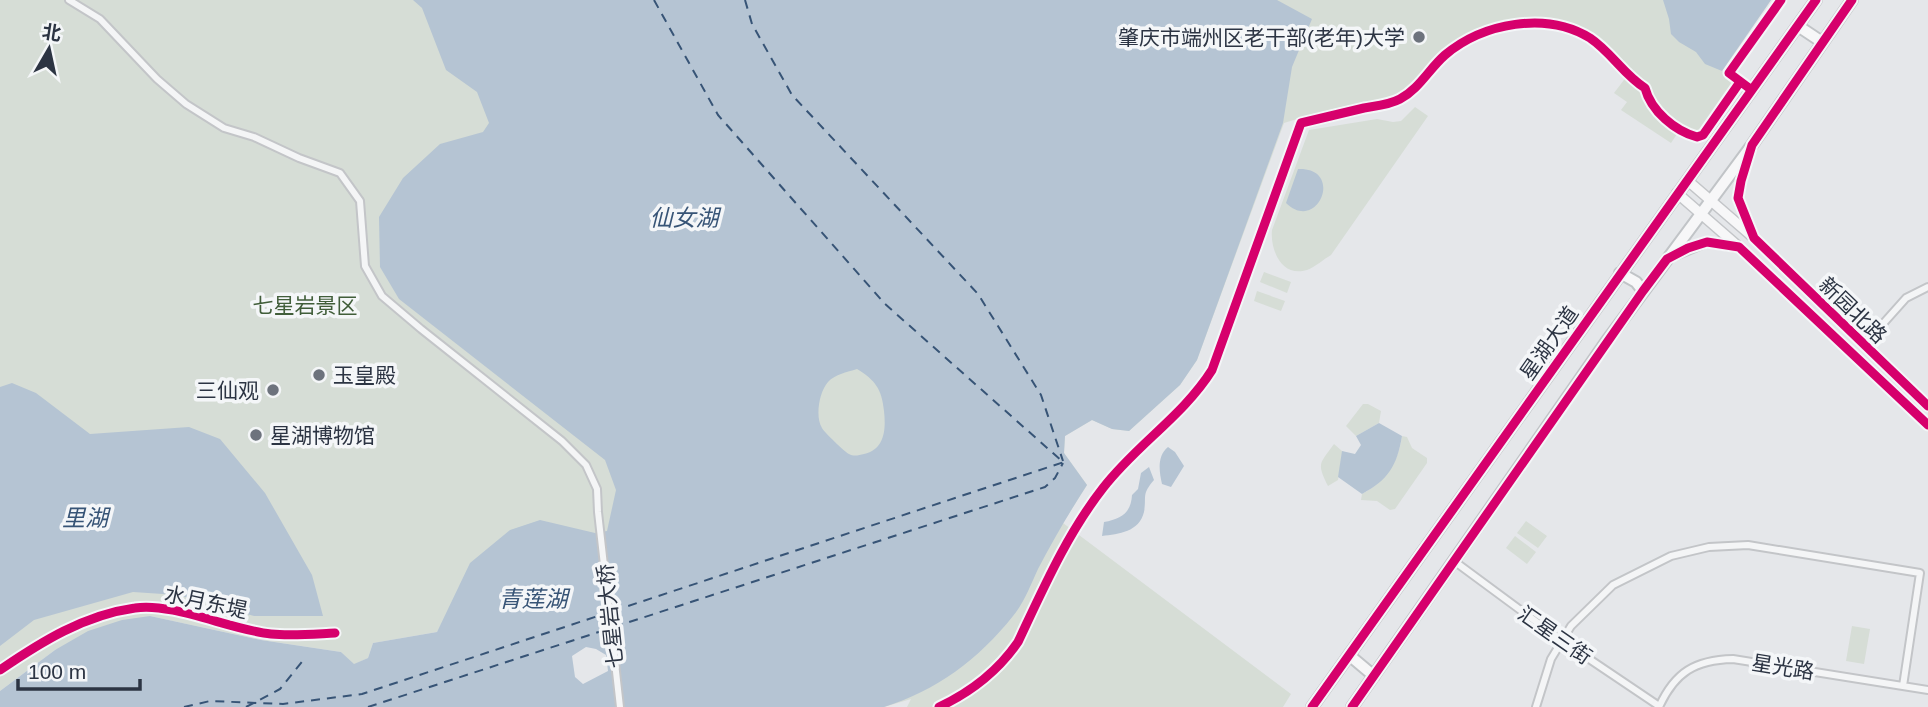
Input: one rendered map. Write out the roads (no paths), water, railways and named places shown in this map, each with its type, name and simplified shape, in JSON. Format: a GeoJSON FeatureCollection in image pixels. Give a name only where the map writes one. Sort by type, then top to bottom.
{"type":"FeatureCollection","features":[{"type":"Feature","properties":{"kind":"main road","name":"星湖大道"},"geometry":{"type":"LineString","coordinates":[[1312,707],[1816,0]]}},
{"type":"Feature","properties":{"kind":"main road"},"geometry":{"type":"LineString","coordinates":[[1352,707],[1643,291],[1752,145],[1852,0]]}},
{"type":"Feature","properties":{"kind":"main road"},"geometry":{"type":"LineString","coordinates":[[1798,26],[1822,42]]}},
{"type":"Feature","properties":{"kind":"main road"},"geometry":{"type":"LineString","coordinates":[[1752,145],[1738,198],[1754,238]]}},
{"type":"Feature","properties":{"kind":"main road","name":"新园北路"},"geometry":{"type":"LineString","coordinates":[[1687,180],[1754,238],[1928,406]]}},
{"type":"Feature","properties":{"kind":"main road","name":"新园北路"},"geometry":{"type":"LineString","coordinates":[[1677,193],[1739,247],[1928,425]]}},
{"type":"Feature","properties":{"kind":"main road"},"geometry":{"type":"LineString","coordinates":[[1667,259],[1707,242],[1739,247]]}},
{"type":"Feature","properties":{"kind":"main road"},"geometry":{"type":"LineString","coordinates":[[1620,273],[1636,282],[1643,291]]}},
{"type":"Feature","properties":{"kind":"main road"},"geometry":{"type":"LineString","coordinates":[[1791,296],[1790,289],[1800,284]]}},
{"type":"Feature","properties":{"kind":"main road"},"geometry":{"type":"LineString","coordinates":[[1349,655],[1374,676]]}},
{"type":"Feature","properties":{"kind":"street","name":"七星岩大桥"},"geometry":{"type":"LineString","coordinates":[[69,0],[100,19],[157,79],[205,116],[224,128],[254,137],[340,173],[360,201],[365,266],[382,296],[562,441],[586,465],[597,489],[620,707]]}},
{"type":"Feature","properties":{"kind":"street"},"geometry":{"type":"LineString","coordinates":[[1864,345],[1906,298],[1928,287]]}},
{"type":"Feature","properties":{"kind":"street"},"geometry":{"type":"LineString","coordinates":[[1536,707],[1551,659],[1561,640],[1614,584],[1671,556],[1709,547],[1748,545],[1920,573],[1903,686]]}},
{"type":"Feature","properties":{"kind":"street","name":"汇星三街"},"geometry":{"type":"LineString","coordinates":[[1454,561],[1561,640],[1659,706]]}},
{"type":"Feature","properties":{"kind":"street","name":"星光路"},"geometry":{"type":"LineString","coordinates":[[1659,706],[1671,685],[1690,668],[1712,659],[1733,659],[1928,690]]}},
{"type":"Feature","properties":{"kind":"water","name":"仙女湖"},"geometry":{"type":"Polygon","coordinates":[[[413,0],[1277,0],[1312,19],[1292,67],[1283,123],[1197,360],[1180,385],[1129,431],[1112,429],[1092,420],[1065,436],[1064,453],[1087,485],[1049,548],[1013,616],[986,646],[939,683],[884,707],[0,707],[0,691],[55,650],[88,631],[122,620],[150,616],[261,640],[341,652],[354,664],[368,658],[373,643],[437,632],[470,563],[510,530],[540,520],[595,533],[607,531],[616,490],[605,460],[399,299],[380,267],[379,217],[403,178],[440,144],[483,132],[489,123],[477,92],[446,70],[422,8],[413,0]],[[857,369],[828,382],[822,392],[818,411],[824,430],[835,442],[855,456],[876,448],[883,437],[885,425],[879,391],[869,377],[857,369]],[[586,647],[572,656],[575,677],[583,684],[608,671],[606,655],[586,647]]]}},
{"type":"Feature","properties":{"kind":"water"},"geometry":{"type":"Polygon","coordinates":[[[1663,0],[1771,0],[1722,71],[1705,64],[1696,52],[1671,34],[1663,0]]]}},
{"type":"Feature","properties":{"kind":"water"},"geometry":{"type":"Polygon","coordinates":[[[1298,169],[1312,171],[1320,178],[1323,187],[1322,197],[1308,210],[1298,210],[1286,203],[1298,169]]]}},
{"type":"Feature","properties":{"kind":"water","name":"里湖"},"geometry":{"type":"Polygon","coordinates":[[[12,383],[36,393],[90,434],[189,427],[220,439],[265,493],[312,575],[323,616],[254,616],[178,595],[133,592],[34,620],[0,646],[0,387],[12,383]]]}},
{"type":"Feature","properties":{"kind":"water"},"geometry":{"type":"Polygon","coordinates":[[[1379,423],[1402,436],[1400,447],[1390,471],[1379,483],[1362,494],[1338,477],[1342,451],[1355,454],[1361,445],[1356,436],[1379,423]]]}},
{"type":"Feature","properties":{"kind":"water"},"geometry":{"type":"Polygon","coordinates":[[[1168,447],[1175,452],[1184,466],[1171,487],[1162,484],[1160,469],[1160,459],[1168,447]]]}},
{"type":"Feature","properties":{"kind":"water"},"geometry":{"type":"Polygon","coordinates":[[[1149,467],[1154,480],[1146,492],[1144,512],[1138,524],[1128,531],[1102,536],[1104,522],[1120,517],[1127,511],[1132,495],[1138,489],[1141,473],[1149,467]]]}},
{"type":"Feature","properties":{"kind":"place","name":"肇庆市端州区老干部(老年)大学"},"geometry":{"type":"Point","coordinates":[1419,37]}},
{"type":"Feature","properties":{"kind":"place","name":"玉皇殿"},"geometry":{"type":"Point","coordinates":[319,375]}},
{"type":"Feature","properties":{"kind":"place","name":"三仙观"},"geometry":{"type":"Point","coordinates":[273,390]}},
{"type":"Feature","properties":{"kind":"place","name":"星湖博物馆"},"geometry":{"type":"Point","coordinates":[256,435]}},
{"type":"Feature","properties":{"kind":"park label","name":"七星岩景区"},"geometry":{"type":"Point","coordinates":[305,305]}},
{"type":"Feature","properties":{"kind":"water label","name":"青莲湖"},"geometry":{"type":"Point","coordinates":[533,599]}}]}
